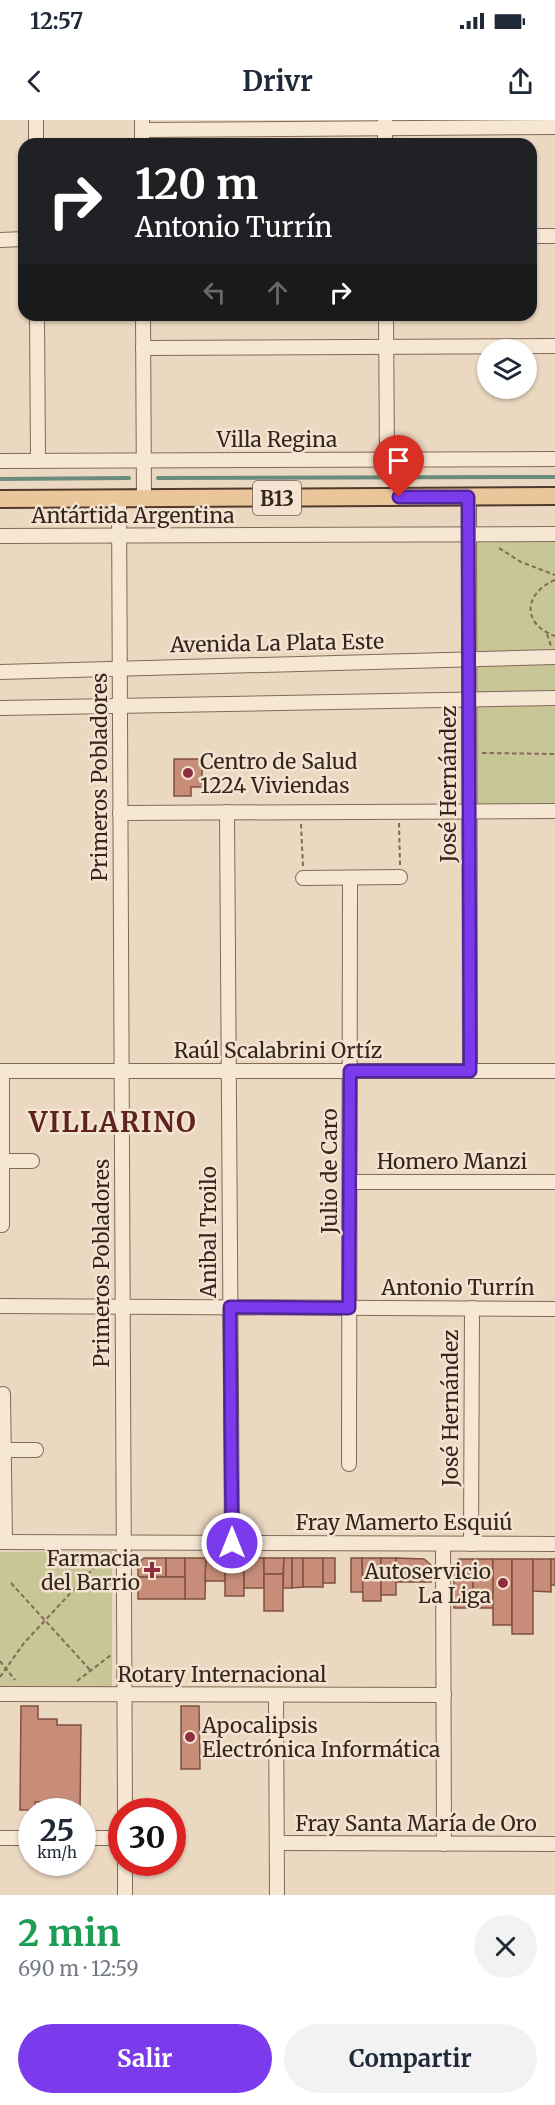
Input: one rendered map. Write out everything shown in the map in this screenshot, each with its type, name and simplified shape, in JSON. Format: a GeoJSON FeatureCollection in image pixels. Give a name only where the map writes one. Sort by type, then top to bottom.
{"type":"FeatureCollection","features":[{"type":"Feature","properties":{"kind":"main road","name":"B13"},"geometry":{"type":"LineString","coordinates":[[0,499],[555,496]]}},
{"type":"Feature","properties":{"kind":"street"},"geometry":{"type":"LineString","coordinates":[[36,120],[36,138]]}},
{"type":"Feature","properties":{"kind":"street"},"geometry":{"type":"LineString","coordinates":[[142,131],[385,124],[555,127]]}},
{"type":"Feature","properties":{"kind":"street"},"geometry":{"type":"LineString","coordinates":[[537,236],[555,236]]}},
{"type":"Feature","properties":{"kind":"street"},"geometry":{"type":"LineString","coordinates":[[0,240],[18,240]]}},
{"type":"Feature","properties":{"kind":"street"},"geometry":{"type":"LineString","coordinates":[[37,321],[38,461]]}},
{"type":"Feature","properties":{"kind":"street"},"geometry":{"type":"LineString","coordinates":[[143,321],[144,498]]}},
{"type":"Feature","properties":{"kind":"street"},"geometry":{"type":"LineString","coordinates":[[386,321],[387,459]]}},
{"type":"Feature","properties":{"kind":"street"},"geometry":{"type":"LineString","coordinates":[[143,348],[555,346]]}},
{"type":"Feature","properties":{"kind":"street","name":"Villa Regina"},"geometry":{"type":"LineString","coordinates":[[0,461],[555,459]]}},
{"type":"Feature","properties":{"kind":"street","name":"José Hernández"},"geometry":{"type":"LineString","coordinates":[[468,497],[470,1071]]}},
{"type":"Feature","properties":{"kind":"street","name":"Primeros Pobladores"},"geometry":{"type":"LineString","coordinates":[[119,499],[125,1798]]}},
{"type":"Feature","properties":{"kind":"street","name":"Antártida Argentina"},"geometry":{"type":"LineString","coordinates":[[0,536],[555,534]]}},
{"type":"Feature","properties":{"kind":"street","name":"Avenida La Plata Este"},"geometry":{"type":"LineString","coordinates":[[0,672],[555,657]]}},
{"type":"Feature","properties":{"kind":"street"},"geometry":{"type":"LineString","coordinates":[[0,708],[555,698]]}},
{"type":"Feature","properties":{"kind":"street"},"geometry":{"type":"LineString","coordinates":[[120,813],[555,811]]}},
{"type":"Feature","properties":{"kind":"street","name":"Anibal Troilo"},"geometry":{"type":"LineString","coordinates":[[227,812],[232,1543]]}},
{"type":"Feature","properties":{"kind":"street"},"geometry":{"type":"LineString","coordinates":[[303,878],[400,877]]}},
{"type":"Feature","properties":{"kind":"street","name":"Julio de Caro"},"geometry":{"type":"LineString","coordinates":[[349,1464],[350,878]]}},
{"type":"Feature","properties":{"kind":"street"},"geometry":{"type":"LineString","coordinates":[[1,1071],[2,1225]]}},
{"type":"Feature","properties":{"kind":"street","name":"Raúl Scalabrini Ortíz"},"geometry":{"type":"LineString","coordinates":[[1,1071],[555,1071]]}},
{"type":"Feature","properties":{"kind":"street"},"geometry":{"type":"LineString","coordinates":[[1,1161],[32,1161]]}},
{"type":"Feature","properties":{"kind":"street","name":"Homero Manzi"},"geometry":{"type":"LineString","coordinates":[[350,1182],[555,1182]]}},
{"type":"Feature","properties":{"kind":"street","name":"Antonio Turrín"},"geometry":{"type":"LineString","coordinates":[[0,1306],[555,1309]]}},
{"type":"Feature","properties":{"kind":"street","name":"José Hernández"},"geometry":{"type":"LineString","coordinates":[[471,1544],[472,1308]]}},
{"type":"Feature","properties":{"kind":"street"},"geometry":{"type":"LineString","coordinates":[[2,1542],[3,1394]]}},
{"type":"Feature","properties":{"kind":"street"},"geometry":{"type":"LineString","coordinates":[[2,1450],[36,1450]]}},
{"type":"Feature","properties":{"kind":"street","name":"Fray Mamerto Esquiú"},"geometry":{"type":"LineString","coordinates":[[2,1542],[555,1544]]}},
{"type":"Feature","properties":{"kind":"street"},"geometry":{"type":"LineString","coordinates":[[443,1544],[444,1844]]}},
{"type":"Feature","properties":{"kind":"street","name":"Rotary Internacional"},"geometry":{"type":"LineString","coordinates":[[0,1694],[444,1695]]}},
{"type":"Feature","properties":{"kind":"street"},"geometry":{"type":"LineString","coordinates":[[276,1695],[277,1895]]}},
{"type":"Feature","properties":{"kind":"street"},"geometry":{"type":"LineString","coordinates":[[0,1838],[18,1838]]}},
{"type":"Feature","properties":{"kind":"street","name":"Fray Santa María de Oro"},"geometry":{"type":"LineString","coordinates":[[277,1843],[555,1844]]}},
{"type":"Feature","properties":{"kind":"street"},"geometry":{"type":"LineString","coordinates":[[125,1876],[125,1895]]}},
{"type":"Feature","properties":{"kind":"path"},"geometry":{"type":"LineString","coordinates":[[508,546],[497,546],[521,562],[555,575]]}},
{"type":"Feature","properties":{"kind":"path"},"geometry":{"type":"LineString","coordinates":[[555,580],[539,590],[532,598],[530,606],[530,613],[537,625],[555,636]]}},
{"type":"Feature","properties":{"kind":"path"},"geometry":{"type":"LineString","coordinates":[[480,753],[555,754]]}},
{"type":"Feature","properties":{"kind":"path"},"geometry":{"type":"LineString","coordinates":[[301,812],[303,878]]}},
{"type":"Feature","properties":{"kind":"path"},"geometry":{"type":"LineString","coordinates":[[399,812],[400,877]]}},
{"type":"Feature","properties":{"kind":"path"},"geometry":{"type":"LineString","coordinates":[[0,1677],[18,1649],[107,1554],[96,1554]]}},
{"type":"Feature","properties":{"kind":"path"},"geometry":{"type":"LineString","coordinates":[[11,1583],[91,1671]]}},
{"type":"Feature","properties":{"kind":"path"},"geometry":{"type":"LineString","coordinates":[[75,1682],[113,1653]]}},
{"type":"Feature","properties":{"kind":"path"},"geometry":{"type":"LineString","coordinates":[[0,1661],[16,1681]]}},
{"type":"Feature","properties":{"kind":"shaded area"},"geometry":{"type":"Polygon","coordinates":[[[474,541],[555,541],[555,805],[474,805],[474,541]]]}},
{"type":"Feature","properties":{"kind":"shaded area"},"geometry":{"type":"Polygon","coordinates":[[[112,1551],[112,1692],[0,1692],[0,1552],[112,1551]]]}},
{"type":"Feature","properties":{"kind":"building","name":"Centro de Salud 1224 Viviendas"},"geometry":{"type":"Polygon","coordinates":[[[174,759],[202,759],[202,787],[191,787],[191,796],[174,796],[174,759]]]}},
{"type":"Feature","properties":{"kind":"building","name":"Farmacia del Barrio"},"geometry":{"type":"Polygon","coordinates":[[[144,1558],[166,1558],[166,1577],[138,1577],[138,1563],[144,1558]]]}},
{"type":"Feature","properties":{"kind":"building"},"geometry":{"type":"Polygon","coordinates":[[[166,1558],[185,1558],[185,1577],[166,1577],[166,1558]]]}},
{"type":"Feature","properties":{"kind":"building"},"geometry":{"type":"Polygon","coordinates":[[[185,1558],[206,1558],[205,1599],[185,1599],[185,1558]]]}},
{"type":"Feature","properties":{"kind":"building"},"geometry":{"type":"Polygon","coordinates":[[[206,1558],[225,1558],[225,1581],[205,1581],[206,1558]]]}},
{"type":"Feature","properties":{"kind":"building"},"geometry":{"type":"Polygon","coordinates":[[[225,1558],[244,1558],[244,1596],[225,1596],[225,1558]]]}},
{"type":"Feature","properties":{"kind":"building"},"geometry":{"type":"Polygon","coordinates":[[[244,1558],[264,1558],[264,1588],[244,1588],[244,1558]]]}},
{"type":"Feature","properties":{"kind":"building"},"geometry":{"type":"Polygon","coordinates":[[[264,1558],[284,1558],[283,1574],[264,1574],[264,1558]]]}},
{"type":"Feature","properties":{"kind":"building"},"geometry":{"type":"Polygon","coordinates":[[[284,1558],[292,1558],[292,1588],[283,1588],[284,1558]]]}},
{"type":"Feature","properties":{"kind":"building"},"geometry":{"type":"Polygon","coordinates":[[[292,1558],[303,1558],[303,1587],[292,1588],[292,1558]]]}},
{"type":"Feature","properties":{"kind":"building"},"geometry":{"type":"Polygon","coordinates":[[[303,1558],[323,1558],[323,1587],[303,1587],[303,1558]]]}},
{"type":"Feature","properties":{"kind":"building"},"geometry":{"type":"Polygon","coordinates":[[[323,1558],[335,1558],[335,1583],[323,1583],[323,1558]]]}},
{"type":"Feature","properties":{"kind":"building"},"geometry":{"type":"Polygon","coordinates":[[[351,1558],[362,1558],[363,1592],[351,1592],[351,1558]]]}},
{"type":"Feature","properties":{"kind":"building"},"geometry":{"type":"Polygon","coordinates":[[[362,1558],[381,1558],[381,1601],[363,1601],[362,1558]]]}},
{"type":"Feature","properties":{"kind":"building"},"geometry":{"type":"Polygon","coordinates":[[[381,1558],[396,1558],[396,1595],[381,1595],[381,1558]]]}},
{"type":"Feature","properties":{"kind":"building"},"geometry":{"type":"Polygon","coordinates":[[[396,1558],[424,1559],[431,1565],[431,1582],[396,1582],[396,1558]]]}},
{"type":"Feature","properties":{"kind":"building"},"geometry":{"type":"Polygon","coordinates":[[[459,1559],[473,1559],[473,1608],[454,1608],[454,1565],[459,1559]]]}},
{"type":"Feature","properties":{"kind":"building"},"geometry":{"type":"Polygon","coordinates":[[[473,1559],[493,1559],[494,1608],[473,1608],[473,1559]]]}},
{"type":"Feature","properties":{"kind":"building","name":"Autoservicio La Liga"},"geometry":{"type":"Polygon","coordinates":[[[493,1559],[512,1559],[512,1625],[493,1625],[493,1559]]]}},
{"type":"Feature","properties":{"kind":"building"},"geometry":{"type":"Polygon","coordinates":[[[512,1559],[533,1559],[533,1634],[512,1634],[512,1559]]]}},
{"type":"Feature","properties":{"kind":"building"},"geometry":{"type":"Polygon","coordinates":[[[533,1559],[551,1559],[551,1592],[533,1591],[533,1559]]]}},
{"type":"Feature","properties":{"kind":"building"},"geometry":{"type":"Polygon","coordinates":[[[551,1559],[555,1559],[555,1585],[551,1585],[551,1559]]]}},
{"type":"Feature","properties":{"kind":"building"},"geometry":{"type":"Polygon","coordinates":[[[264,1574],[283,1574],[283,1611],[264,1611],[264,1574]]]}},
{"type":"Feature","properties":{"kind":"building"},"geometry":{"type":"Polygon","coordinates":[[[138,1577],[185,1577],[185,1599],[138,1599],[138,1577]]]}},
{"type":"Feature","properties":{"kind":"building"},"geometry":{"type":"Polygon","coordinates":[[[21,1706],[38,1706],[38,1719],[57,1719],[57,1725],[81,1725],[80,1798],[20,1798],[21,1706]]]}},
{"type":"Feature","properties":{"kind":"building","name":"Apocalipsis Electrónica Informática"},"geometry":{"type":"Polygon","coordinates":[[[181,1706],[199,1706],[200,1769],[181,1769],[181,1706]]]}},
{"type":"Feature","properties":{"kind":"waterway"},"geometry":{"type":"LineString","coordinates":[[158,478],[555,477]]}},
{"type":"Feature","properties":{"kind":"waterway"},"geometry":{"type":"LineString","coordinates":[[0,479],[129,478]]}},
{"type":"Feature","properties":{"kind":"place","name":"Centro de Salud 1224 Viviendas"},"geometry":{"type":"Point","coordinates":[188,773]}},
{"type":"Feature","properties":{"kind":"place","name":"Farmacia del Barrio"},"geometry":{"type":"Point","coordinates":[152,1570]}},
{"type":"Feature","properties":{"kind":"place","name":"Autoservicio La Liga"},"geometry":{"type":"Point","coordinates":[503,1583]}},
{"type":"Feature","properties":{"kind":"place","name":"Apocalipsis Electrónica Informática"},"geometry":{"type":"Point","coordinates":[190,1737]}},
{"type":"Feature","properties":{"kind":"district","name":"VILLARINO"},"geometry":{"type":"Point","coordinates":[113,1122]}},
{"type":"Feature","properties":{"kind":"route"},"geometry":{"type":"LineString","coordinates":[[232,1543],[230,1307],[349,1308],[350,1071],[470,1071],[468,497],[399,497]]}}]}
